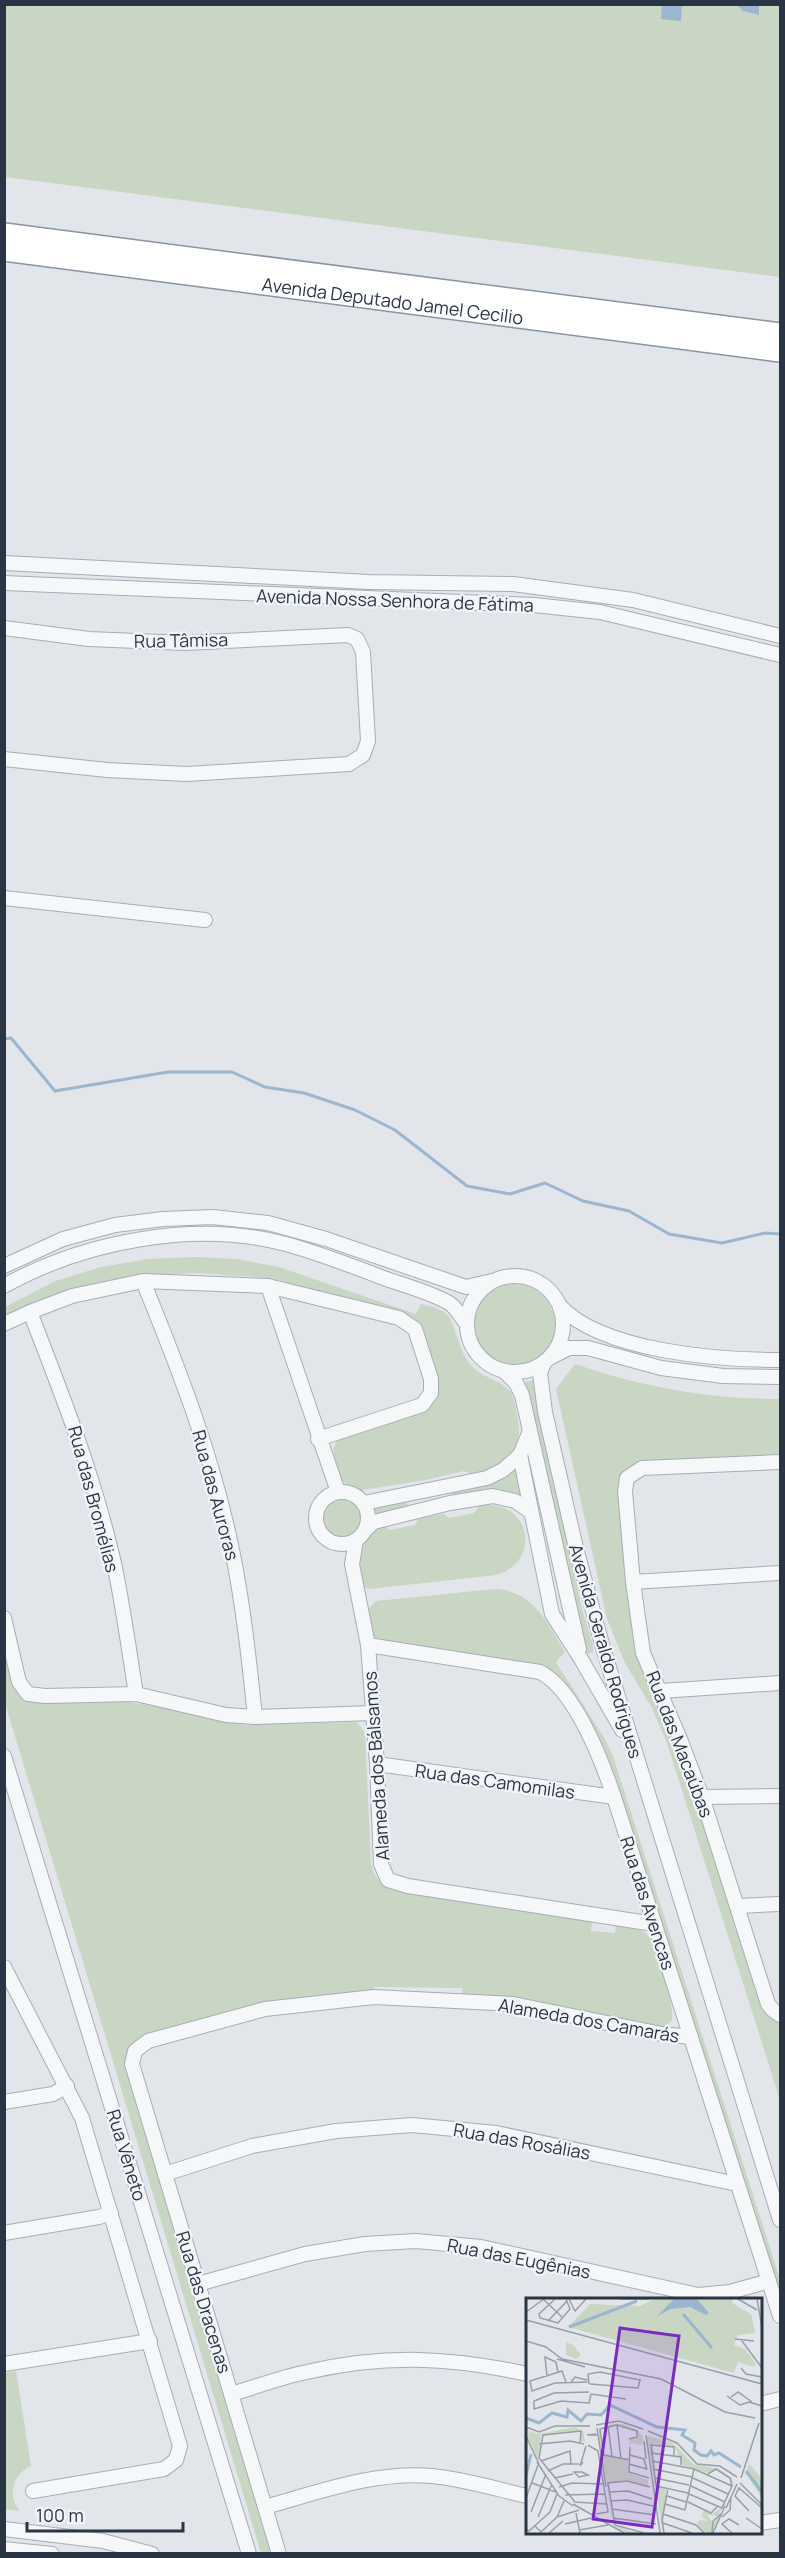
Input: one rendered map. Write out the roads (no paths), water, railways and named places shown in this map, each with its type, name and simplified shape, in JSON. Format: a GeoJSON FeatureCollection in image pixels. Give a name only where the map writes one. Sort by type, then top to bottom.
{"type":"FeatureCollection","features":[{"type":"Feature","properties":{"kind":"highway","name":"Avenida Deputado Jamel Cecilio"},"geometry":{"type":"LineString","coordinates":[[4,234],[780,334]]}},
{"type":"Feature","properties":{"kind":"highway","name":"Avenida Deputado Jamel Cecilio"},"geometry":{"type":"LineString","coordinates":[[4,250],[780,351]]}},
{"type":"Feature","properties":{"kind":"street","name":"Avenida Nossa Senhora de Fátima"},"geometry":{"type":"LineString","coordinates":[[4,564],[369,582],[513,584],[633,600],[780,636]]}},
{"type":"Feature","properties":{"kind":"street","name":"Avenida Nossa Senhora de Fátima"},"geometry":{"type":"LineString","coordinates":[[4,583],[534,605],[600,612],[780,655]]}},
{"type":"Feature","properties":{"kind":"street","name":"Rua Tâmisa"},"geometry":{"type":"LineString","coordinates":[[4,628],[135,642],[184,643],[342,634],[357,639],[363,652],[368,741],[363,755],[354,762],[212,774],[107,770],[4,759]]}},
{"type":"Feature","properties":{"kind":"street"},"geometry":{"type":"LineString","coordinates":[[4,898],[205,920]]}},
{"type":"Feature","properties":{"kind":"street"},"geometry":{"type":"LineString","coordinates":[[4,1266],[63,1239],[115,1225],[163,1219],[213,1217],[268,1223],[326,1239],[466,1287],[507,1276],[524,1276],[539,1282],[551,1292],[572,1319],[596,1330],[648,1347],[707,1357],[780,1360]]}},
{"type":"Feature","properties":{"kind":"street"},"geometry":{"type":"LineString","coordinates":[[4,1286],[32,1270],[83,1251],[161,1236],[225,1235],[284,1244],[348,1264],[451,1303],[466,1323]]}},
{"type":"Feature","properties":{"kind":"street"},"geometry":{"type":"LineString","coordinates":[[4,1324],[30,1311],[72,1296],[143,1281],[268,1286],[399,1318],[415,1329],[431,1379],[431,1393],[422,1405],[318,1438]]}},
{"type":"Feature","properties":{"kind":"street","name":"Rua das Auroras"},"geometry":{"type":"LineString","coordinates":[[143,1281],[183,1380],[231,1543],[247,1630],[255,1717]]}},
{"type":"Feature","properties":{"kind":"street"},"geometry":{"type":"LineString","coordinates":[[492,1281],[473,1299],[466,1323],[468,1340],[477,1355],[490,1366],[506,1372],[532,1370],[568,1348],[588,1348],[661,1368],[723,1376],[780,1377]]}},
{"type":"Feature","properties":{"kind":"street"},"geometry":{"type":"LineString","coordinates":[[268,1286],[338,1492],[352,1494],[364,1503],[368,1516],[366,1530]]}},
{"type":"Feature","properties":{"kind":"street"},"geometry":{"type":"LineString","coordinates":[[547,1361],[558,1347],[562,1334],[563,1320],[560,1306]]}},
{"type":"Feature","properties":{"kind":"street","name":"Rua das Bromélias"},"geometry":{"type":"LineString","coordinates":[[30,1311],[72,1418],[95,1490],[114,1563],[136,1694]]}},
{"type":"Feature","properties":{"kind":"street","name":"Avenida Geraldo Rodrigues"},"geometry":{"type":"LineString","coordinates":[[547,1361],[540,1373],[545,1412],[576,1548],[603,1648],[647,1793]]}},
{"type":"Feature","properties":{"kind":"street","name":"Avenida Geraldo Rodrigues"},"geometry":{"type":"LineString","coordinates":[[506,1372],[516,1383],[522,1395],[581,1659]]}},
{"type":"Feature","properties":{"kind":"street"},"geometry":{"type":"LineString","coordinates":[[364,1503],[487,1478],[503,1470],[520,1455],[530,1431]]}},
{"type":"Feature","properties":{"kind":"street","name":"Avenida Geraldo Rodrigues"},"geometry":{"type":"LineString","coordinates":[[520,1455],[552,1614],[620,1727],[647,1793]]}},
{"type":"Feature","properties":{"kind":"street","name":"Rua das Macaúbas"},"geometry":{"type":"LineString","coordinates":[[780,1462],[642,1468],[627,1478],[625,1491],[633,1582],[643,1653],[702,1797],[768,2004],[780,2015]]}},
{"type":"Feature","properties":{"kind":"street"},"geometry":{"type":"LineString","coordinates":[[446,1486],[446,1495],[450,1503]]}},
{"type":"Feature","properties":{"kind":"street","name":"Alameda dos Bálsamos"},"geometry":{"type":"LineString","coordinates":[[338,1492],[323,1500],[316,1515],[319,1530],[329,1540],[336,1543],[352,1564]]}},
{"type":"Feature","properties":{"kind":"street"},"geometry":{"type":"LineString","coordinates":[[411,1494],[414,1512]]}},
{"type":"Feature","properties":{"kind":"street"},"geometry":{"type":"LineString","coordinates":[[336,1543],[356,1540],[374,1522],[450,1503],[493,1496],[515,1501],[531,1512]]}},
{"type":"Feature","properties":{"kind":"street","name":"Alameda dos Bálsamos"},"geometry":{"type":"LineString","coordinates":[[356,1540],[352,1564],[368,1645],[377,1764],[381,1864],[388,1880],[408,1886],[654,1924]]}},
{"type":"Feature","properties":{"kind":"street"},"geometry":{"type":"LineString","coordinates":[[633,1582],[780,1573]]}},
{"type":"Feature","properties":{"kind":"street"},"geometry":{"type":"LineString","coordinates":[[4,1618],[19,1682],[28,1694],[45,1696],[136,1694],[226,1715],[255,1717],[373,1713]]}},
{"type":"Feature","properties":{"kind":"street","name":"Rua das Avencas"},"geometry":{"type":"LineString","coordinates":[[368,1645],[540,1672],[552,1678],[588,1730],[614,1797],[780,2316]]}},
{"type":"Feature","properties":{"kind":"street"},"geometry":{"type":"LineString","coordinates":[[581,1659],[594,1661],[603,1648]]}},
{"type":"Feature","properties":{"kind":"street"},"geometry":{"type":"LineString","coordinates":[[660,1691],[780,1683]]}},
{"type":"Feature","properties":{"kind":"street","name":"Rua Vêneto"},"geometry":{"type":"LineString","coordinates":[[4,1756],[249,2553]]}},
{"type":"Feature","properties":{"kind":"street","name":"Rua das Camomilas"},"geometry":{"type":"LineString","coordinates":[[377,1764],[614,1797]]}},
{"type":"Feature","properties":{"kind":"street","name":"Rua das Avencas"},"geometry":{"type":"LineString","coordinates":[[647,1793],[780,2220]]}},
{"type":"Feature","properties":{"kind":"street"},"geometry":{"type":"LineString","coordinates":[[702,1797],[780,1796]]}},
{"type":"Feature","properties":{"kind":"street"},"geometry":{"type":"LineString","coordinates":[[738,1906],[780,1904]]}},
{"type":"Feature","properties":{"kind":"street"},"geometry":{"type":"LineString","coordinates":[[5,1967],[82,2118],[180,2441],[180,2451],[176,2460],[164,2469],[33,2491]]}},
{"type":"Feature","properties":{"kind":"street","name":"Alameda dos Camarás"},"geometry":{"type":"LineString","coordinates":[[135,2051],[147,2041],[265,2009],[374,1997],[513,2004],[662,2034],[691,2037]]}},
{"type":"Feature","properties":{"kind":"street","name":"Rua das Dracenas"},"geometry":{"type":"LineString","coordinates":[[135,2051],[132,2064],[279,2553]]}},
{"type":"Feature","properties":{"kind":"street"},"geometry":{"type":"LineString","coordinates":[[4,2102],[53,2094],[67,2086]]}},
{"type":"Feature","properties":{"kind":"street","name":"Rua das Rosálias"},"geometry":{"type":"LineString","coordinates":[[165,2174],[252,2146],[336,2131],[412,2125],[496,2133],[737,2184]]}},
{"type":"Feature","properties":{"kind":"street"},"geometry":{"type":"LineString","coordinates":[[4,2233],[99,2217],[111,2212]]}},
{"type":"Feature","properties":{"kind":"street","name":"Rua das Eugênias"},"geometry":{"type":"LineString","coordinates":[[198,2284],[305,2254],[365,2244],[416,2241],[481,2247],[698,2295],[730,2292],[769,2281]]}},
{"type":"Feature","properties":{"kind":"street"},"geometry":{"type":"LineString","coordinates":[[4,2364],[150,2341]]}},
{"type":"Feature","properties":{"kind":"street"},"geometry":{"type":"LineString","coordinates":[[231,2394],[305,2372],[368,2360],[421,2358],[485,2365],[526,2374]]}},
{"type":"Feature","properties":{"kind":"street"},"geometry":{"type":"LineString","coordinates":[[761,2404],[780,2399]]}},
{"type":"Feature","properties":{"kind":"street"},"geometry":{"type":"LineString","coordinates":[[265,2506],[352,2483],[396,2476],[433,2476],[526,2496]]}},
{"type":"Feature","properties":{"kind":"street"},"geometry":{"type":"LineString","coordinates":[[761,2523],[780,2520]]}},
{"type":"Feature","properties":{"kind":"street"},"geometry":{"type":"LineString","coordinates":[[4,2529],[152,2553]]}},
{"type":"Feature","properties":{"kind":"street"},"geometry":{"type":"LineString","coordinates":[[4,2549],[52,2553]]}},
{"type":"Feature","properties":{"kind":"water"},"geometry":{"type":"Polygon","coordinates":[[[662,5],[682,5],[681,21],[661,19],[662,5]]]}},
{"type":"Feature","properties":{"kind":"water"},"geometry":{"type":"Polygon","coordinates":[[[737,5],[759,5],[759,15],[743,11],[737,5]]]}},
{"type":"Feature","properties":{"kind":"waterway"},"geometry":{"type":"LineString","coordinates":[[4,1039],[11,1038],[55,1091],[168,1072],[232,1072],[265,1087],[304,1093],[355,1110],[395,1130],[467,1186],[510,1194],[545,1183],[583,1201],[629,1211],[669,1234],[722,1243],[765,1233],[780,1234]]}}]}
